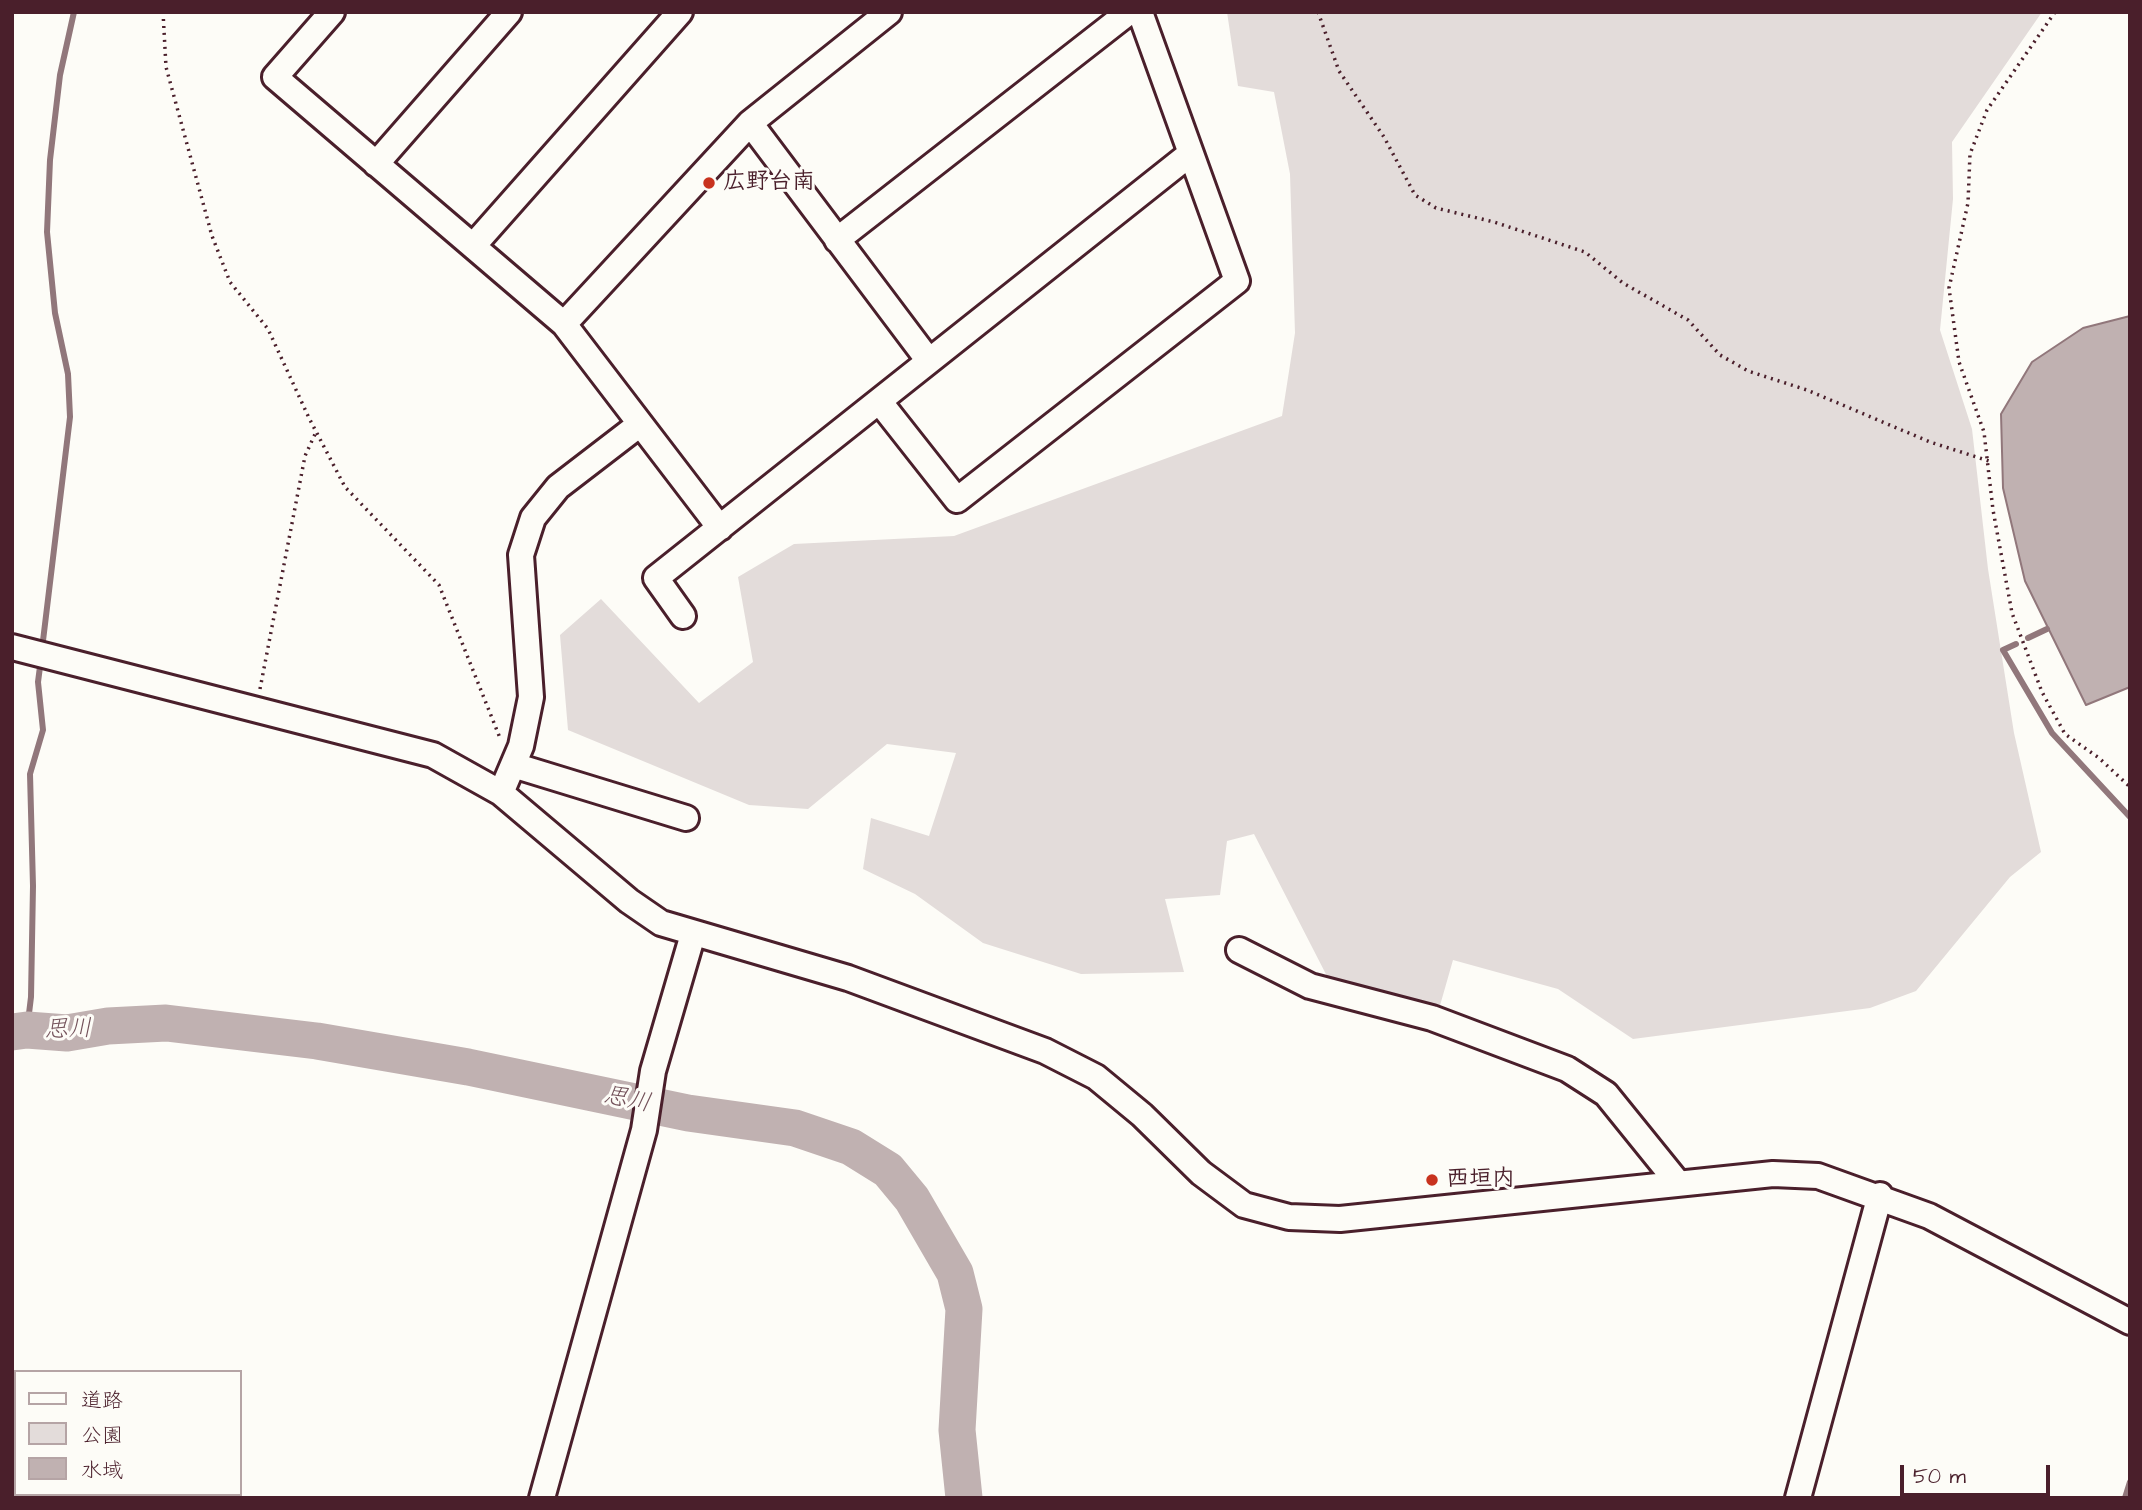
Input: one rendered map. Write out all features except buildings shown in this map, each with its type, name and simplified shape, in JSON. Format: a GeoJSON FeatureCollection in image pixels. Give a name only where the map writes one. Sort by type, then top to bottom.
{"type":"FeatureCollection","features":[{"type":"Feature","properties":{"kind":"street"},"geometry":{"type":"LineString","coordinates":[[376,164],[509,12]]}},
{"type":"Feature","properties":{"kind":"street"},"geometry":{"type":"LineString","coordinates":[[473,246],[680,12]]}},
{"type":"Feature","properties":{"kind":"street"},"geometry":{"type":"LineString","coordinates":[[564,324],[750,123],[889,12]]}},
{"type":"Feature","properties":{"kind":"street"},"geometry":{"type":"LineString","coordinates":[[837,240],[1129,12]]}},
{"type":"Feature","properties":{"kind":"street"},"geometry":{"type":"LineString","coordinates":[[879,401],[957,500],[1237,281],[1140,12]]}},
{"type":"Feature","properties":{"kind":"street"},"geometry":{"type":"LineString","coordinates":[[331,13],[275,77],[564,324],[720,528]]}},
{"type":"Feature","properties":{"kind":"street"},"geometry":{"type":"LineString","coordinates":[[750,123],[929,361]]}},
{"type":"Feature","properties":{"kind":"street"},"geometry":{"type":"LineString","coordinates":[[683,616],[656,578],[1190,154]]}},
{"type":"Feature","properties":{"kind":"street"},"geometry":{"type":"LineString","coordinates":[[501,793],[522,746],[531,697],[521,555],[533,517],[558,487],[640,424]]}},
{"type":"Feature","properties":{"kind":"street"},"geometry":{"type":"LineString","coordinates":[[12,647],[433,755],[501,793],[629,901],[661,923],[848,978],[1045,1051],[1096,1077],[1142,1115],[1201,1173],[1244,1205],[1289,1217],[1339,1219],[1773,1174],[1818,1176],[1880,1195],[1929,1216],[2130,1322]]}},
{"type":"Feature","properties":{"kind":"street"},"geometry":{"type":"LineString","coordinates":[[513,765],[686,818]]}},
{"type":"Feature","properties":{"kind":"street"},"geometry":{"type":"LineString","coordinates":[[542,1498],[644,1130],[653,1072],[693,934]]}},
{"type":"Feature","properties":{"kind":"street"},"geometry":{"type":"LineString","coordinates":[[1240,950],[1310,986],[1432,1018],[1567,1069],[1606,1094],[1678,1184]]}},
{"type":"Feature","properties":{"kind":"street"},"geometry":{"type":"LineString","coordinates":[[1798,1498],[1880,1195]]}},
{"type":"Feature","properties":{"kind":"path"},"geometry":{"type":"LineString","coordinates":[[163,12],[166,68],[212,236],[230,282],[268,329],[345,487],[439,585],[503,747],[513,765]]}},
{"type":"Feature","properties":{"kind":"path"},"geometry":{"type":"LineString","coordinates":[[1318,12],[1339,71],[1384,137],[1415,195],[1436,208],[1494,222],[1585,252],[1623,283],[1688,320],[1720,355],[1748,371],[1807,390],[1930,442],[1989,461]]}},
{"type":"Feature","properties":{"kind":"path"},"geometry":{"type":"LineString","coordinates":[[2055,12],[1987,110],[1970,154],[1968,203],[1949,288],[1959,362],[1984,432],[1993,510],[2012,613],[2042,692],[2065,734],[2099,758],[2130,787]]}},
{"type":"Feature","properties":{"kind":"path"},"geometry":{"type":"LineString","coordinates":[[256,708],[305,456],[316,432]]}},
{"type":"Feature","properties":{"kind":"green space"},"geometry":{"type":"Polygon","coordinates":[[[1227,12],[2042,12],[1952,142],[1953,199],[1940,330],[1972,429],[1988,569],[2014,733],[2041,852],[2010,877],[1916,991],[1870,1008],[1633,1039],[1558,989],[1453,960],[1439,1009],[1331,984],[1254,834],[1227,841],[1220,895],[1165,899],[1184,972],[1081,974],[983,943],[915,894],[863,869],[871,818],[929,836],[956,753],[887,744],[808,809],[749,805],[568,730],[560,635],[601,599],[699,703],[753,662],[738,577],[794,544],[954,536],[1282,416],[1295,333],[1290,174],[1274,92],[1238,86],[1227,12]]]}},
{"type":"Feature","properties":{"kind":"water"},"geometry":{"type":"Polygon","coordinates":[[[2130,316],[2130,687],[2086,705],[2025,581],[2003,488],[2001,414],[2032,362],[2083,328],[2130,316]]]}},
{"type":"Feature","properties":{"kind":"waterway"},"geometry":{"type":"LineString","coordinates":[[42,649],[70,417],[68,374],[55,313],[47,232],[50,160],[60,75],[74,12]]}},
{"type":"Feature","properties":{"kind":"waterway"},"geometry":{"type":"LineString","coordinates":[[2028,638],[2047,629]]}},
{"type":"Feature","properties":{"kind":"waterway"},"geometry":{"type":"LineString","coordinates":[[2016,644],[2003,650],[2052,733],[2130,817]]}},
{"type":"Feature","properties":{"kind":"waterway"},"geometry":{"type":"LineString","coordinates":[[27,1030],[31,997],[33,886],[30,774],[43,730],[38,682],[41,659]]}},
{"type":"Feature","properties":{"kind":"waterway","name":"思川"},"geometry":{"type":"LineString","coordinates":[[12,1032],[27,1030],[67,1033],[108,1026],[166,1023],[317,1041],[468,1067],[688,1113],[795,1128],[851,1147],[888,1170],[912,1199],[955,1273],[964,1309],[957,1430],[964,1498]]}},
{"type":"Feature","properties":{"kind":"waterway"},"geometry":{"type":"LineString","coordinates":[[2125,1498],[2130,1482]]}},
{"type":"Feature","properties":{"kind":"place","name":"広野台南"},"geometry":{"type":"Point","coordinates":[709,183]}},
{"type":"Feature","properties":{"kind":"place","name":"西垣内"},"geometry":{"type":"Point","coordinates":[1432,1180]}}]}
